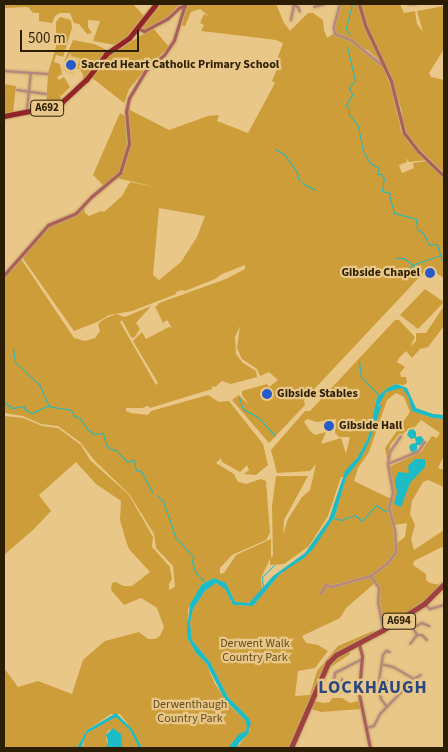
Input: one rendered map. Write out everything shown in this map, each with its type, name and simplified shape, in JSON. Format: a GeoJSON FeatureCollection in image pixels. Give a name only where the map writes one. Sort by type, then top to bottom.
{"type":"FeatureCollection","features":[{"type":"Feature","properties":{"kind":"highway","name":"A692"},"geometry":{"type":"LineString","coordinates":[[4,116],[53,107],[62,102],[86,80],[104,57],[129,38],[156,4]]}},
{"type":"Feature","properties":{"kind":"main road","name":"A694"},"geometry":{"type":"LineString","coordinates":[[291,748],[322,672],[328,662],[424,604],[444,584]]}},
{"type":"Feature","properties":{"kind":"street"},"geometry":{"type":"LineString","coordinates":[[294,4],[301,11]]}},
{"type":"Feature","properties":{"kind":"street"},"geometry":{"type":"LineString","coordinates":[[291,20],[294,4]]}},
{"type":"Feature","properties":{"kind":"street"},"geometry":{"type":"LineString","coordinates":[[314,6],[325,4]]}},
{"type":"Feature","properties":{"kind":"street"},"geometry":{"type":"LineString","coordinates":[[340,4],[334,26],[335,34],[351,40],[367,51],[388,73]]}},
{"type":"Feature","properties":{"kind":"street"},"geometry":{"type":"LineString","coordinates":[[359,4],[365,25],[388,73],[404,133],[418,152],[444,176]]}},
{"type":"Feature","properties":{"kind":"street"},"geometry":{"type":"LineString","coordinates":[[408,4],[410,6],[416,4]]}},
{"type":"Feature","properties":{"kind":"street"},"geometry":{"type":"LineString","coordinates":[[137,28],[144,31],[168,18],[185,5]]}},
{"type":"Feature","properties":{"kind":"street"},"geometry":{"type":"LineString","coordinates":[[4,275],[48,225],[76,213],[91,197],[120,173],[124,166],[128,144],[126,112],[129,98],[146,70],[164,55],[174,40],[185,5]]}},
{"type":"Feature","properties":{"kind":"street"},"geometry":{"type":"LineString","coordinates":[[4,71],[48,74]]}},
{"type":"Feature","properties":{"kind":"street"},"geometry":{"type":"LineString","coordinates":[[27,113],[31,73]]}},
{"type":"Feature","properties":{"kind":"street"},"geometry":{"type":"LineString","coordinates":[[17,90],[46,94]]}},
{"type":"Feature","properties":{"kind":"street"},"geometry":{"type":"LineString","coordinates":[[321,594],[326,585],[332,587],[372,576],[387,564],[396,553],[395,530],[389,508],[393,494],[388,464],[390,452],[401,436]]}},
{"type":"Feature","properties":{"kind":"street"},"geometry":{"type":"LineString","coordinates":[[388,464],[418,452],[426,442]]}},
{"type":"Feature","properties":{"kind":"street"},"geometry":{"type":"LineString","coordinates":[[372,576],[379,588],[378,603],[383,630]]}},
{"type":"Feature","properties":{"kind":"street"},"geometry":{"type":"LineString","coordinates":[[424,604],[430,609],[444,605]]}},
{"type":"Feature","properties":{"kind":"street"},"geometry":{"type":"LineString","coordinates":[[403,618],[417,634],[422,635],[427,640]]}},
{"type":"Feature","properties":{"kind":"street"},"geometry":{"type":"LineString","coordinates":[[413,628],[422,623],[425,618]]}},
{"type":"Feature","properties":{"kind":"street"},"geometry":{"type":"LineString","coordinates":[[422,623],[429,626]]}},
{"type":"Feature","properties":{"kind":"street"},"geometry":{"type":"LineString","coordinates":[[410,644],[417,634]]}},
{"type":"Feature","properties":{"kind":"street"},"geometry":{"type":"LineString","coordinates":[[359,644],[362,659],[359,694],[370,748]]}},
{"type":"Feature","properties":{"kind":"street"},"geometry":{"type":"LineString","coordinates":[[387,706],[378,693],[381,664],[386,650],[390,652]]}},
{"type":"Feature","properties":{"kind":"street"},"geometry":{"type":"LineString","coordinates":[[342,679],[341,691],[333,691],[335,673],[362,659]]}},
{"type":"Feature","properties":{"kind":"street"},"geometry":{"type":"LineString","coordinates":[[381,664],[393,667],[414,679]]}},
{"type":"Feature","properties":{"kind":"street"},"geometry":{"type":"LineString","coordinates":[[367,728],[374,726],[387,706],[414,679],[421,675]]}},
{"type":"Feature","properties":{"kind":"street"},"geometry":{"type":"LineString","coordinates":[[379,680],[392,682]]}},
{"type":"Feature","properties":{"kind":"shaded area","name":"Sacred Heart Catholic Primary School"},"geometry":{"type":"Polygon","coordinates":[[[69,55],[80,58],[74,76],[62,70],[64,62],[69,55]]]}},
{"type":"Feature","properties":{"kind":"green space"},"geometry":{"type":"Polygon","coordinates":[[[4,4],[133,4],[144,16],[126,38],[115,45],[93,41],[100,21],[88,20],[88,27],[92,33],[87,34],[79,24],[74,23],[70,13],[60,13],[55,16],[52,23],[39,21],[39,13],[33,13],[28,7],[4,8],[4,4]]]}},
{"type":"Feature","properties":{"kind":"green space"},"geometry":{"type":"Polygon","coordinates":[[[161,4],[180,4],[166,18],[143,30],[141,28],[161,4]]]}},
{"type":"Feature","properties":{"kind":"green space"},"geometry":{"type":"Polygon","coordinates":[[[187,4],[276,4],[284,23],[290,31],[308,13],[313,13],[323,20],[327,38],[336,32],[334,29],[341,4],[400,4],[404,13],[415,11],[417,24],[423,32],[417,11],[444,6],[444,49],[429,73],[431,77],[444,80],[444,173],[409,139],[403,128],[402,111],[388,69],[368,50],[360,47],[383,67],[393,92],[401,131],[409,143],[426,160],[409,162],[406,158],[407,162],[399,165],[402,173],[414,168],[413,163],[427,161],[444,177],[444,278],[428,268],[304,400],[305,405],[269,443],[232,400],[239,395],[249,405],[242,395],[242,391],[267,384],[269,387],[278,380],[269,372],[260,376],[257,369],[242,359],[237,348],[240,326],[235,337],[236,354],[243,363],[256,371],[257,377],[231,384],[222,381],[215,387],[212,386],[212,389],[150,408],[148,406],[126,408],[126,411],[131,413],[148,415],[151,411],[208,395],[219,402],[229,401],[263,444],[268,465],[256,475],[244,474],[249,470],[247,465],[240,472],[222,462],[221,458],[216,463],[234,474],[238,482],[246,484],[261,479],[266,481],[270,533],[266,540],[232,555],[220,568],[220,574],[224,573],[236,555],[271,539],[271,557],[273,556],[272,506],[276,476],[308,476],[284,520],[283,534],[288,519],[302,497],[310,490],[316,464],[310,471],[277,473],[271,450],[305,411],[310,411],[395,320],[399,320],[415,337],[410,347],[416,341],[416,333],[426,333],[444,306],[444,326],[428,347],[420,349],[412,358],[406,351],[399,358],[397,362],[405,367],[400,373],[401,377],[406,377],[407,383],[389,387],[377,397],[368,438],[357,458],[343,477],[341,477],[328,516],[309,546],[284,564],[270,565],[270,559],[261,578],[262,589],[251,602],[244,604],[235,602],[226,583],[214,578],[202,584],[188,609],[188,639],[196,653],[206,663],[215,684],[230,706],[245,720],[246,731],[238,736],[228,748],[142,748],[120,714],[111,714],[87,730],[77,748],[4,748],[4,668],[18,687],[38,681],[72,694],[83,660],[105,641],[139,632],[148,639],[155,639],[160,636],[164,627],[157,608],[141,598],[124,605],[111,590],[112,583],[116,582],[123,586],[132,586],[150,572],[129,549],[120,520],[121,501],[96,484],[76,462],[39,495],[51,511],[34,529],[4,555],[4,416],[23,418],[42,426],[58,428],[81,445],[90,460],[129,495],[153,537],[152,547],[170,567],[172,579],[169,584],[169,590],[175,587],[173,566],[156,548],[154,534],[130,495],[95,461],[80,442],[58,426],[41,424],[23,416],[4,413],[4,277],[21,259],[74,338],[85,341],[95,338],[100,331],[98,324],[104,319],[116,314],[125,317],[151,306],[136,323],[140,329],[134,338],[131,337],[122,320],[120,322],[156,385],[158,383],[133,341],[142,332],[146,339],[169,327],[172,328],[167,320],[163,323],[155,306],[226,279],[245,269],[245,265],[185,291],[176,292],[176,294],[132,311],[109,315],[74,331],[22,257],[51,225],[76,215],[84,208],[85,213],[89,216],[101,211],[104,212],[122,196],[130,182],[160,188],[117,178],[125,166],[130,144],[128,109],[169,130],[208,116],[219,115],[217,121],[248,133],[275,83],[272,81],[279,64],[278,57],[283,43],[276,40],[201,31],[204,25],[200,23],[204,14],[209,16],[200,9],[191,12],[185,26],[182,26],[187,4]],[[159,208],[153,275],[159,280],[181,262],[197,237],[205,216],[159,208]],[[428,268],[412,271],[395,277],[428,268]],[[307,419],[304,422],[315,435],[326,432],[321,444],[341,438],[346,454],[350,437],[339,437],[335,433],[336,419],[317,422],[307,419]]]}},
{"type":"Feature","properties":{"kind":"green space"},"geometry":{"type":"Polygon","coordinates":[[[60,17],[71,20],[72,28],[63,57],[56,55],[54,62],[60,64],[62,74],[57,77],[59,80],[64,77],[70,87],[61,96],[59,94],[62,100],[46,107],[48,73],[56,47],[56,22],[60,17]]]}},
{"type":"Feature","properties":{"kind":"green space"},"geometry":{"type":"Polygon","coordinates":[[[153,28],[169,47],[148,66],[129,89],[124,103],[91,77],[105,58],[153,28]]]}},
{"type":"Feature","properties":{"kind":"green space"},"geometry":{"type":"Polygon","coordinates":[[[73,40],[94,44],[107,50],[83,81],[80,69],[77,69],[80,58],[71,56],[71,53],[64,62],[73,40]]]}},
{"type":"Feature","properties":{"kind":"green space"},"geometry":{"type":"Polygon","coordinates":[[[4,84],[16,86],[13,113],[4,114],[4,84]]]}},
{"type":"Feature","properties":{"kind":"green space"},"geometry":{"type":"Polygon","coordinates":[[[120,113],[125,116],[127,147],[120,171],[104,186],[93,175],[120,113]]]}},
{"type":"Feature","properties":{"kind":"green space"},"geometry":{"type":"Polygon","coordinates":[[[425,289],[444,302],[418,329],[400,315],[425,289]]]}},
{"type":"Feature","properties":{"kind":"green space","name":"Derwent Walk Country Park"},"geometry":{"type":"Polygon","coordinates":[[[402,388],[407,393],[413,411],[433,418],[444,419],[444,456],[438,468],[444,470],[444,487],[428,480],[423,482],[412,501],[410,514],[415,525],[411,539],[414,550],[444,530],[444,546],[414,561],[413,565],[426,574],[426,580],[430,583],[440,585],[422,604],[383,629],[378,603],[379,588],[376,582],[346,608],[340,618],[302,636],[306,643],[318,645],[328,651],[315,668],[298,671],[295,696],[310,695],[317,671],[338,646],[373,631],[375,632],[348,648],[350,654],[331,667],[289,748],[237,748],[250,730],[248,717],[228,697],[210,662],[192,640],[190,623],[193,609],[205,591],[213,584],[218,583],[225,589],[233,605],[253,606],[280,574],[310,552],[335,516],[346,478],[370,440],[382,396],[386,392],[402,388]],[[396,393],[387,400],[369,452],[358,468],[354,481],[391,499],[393,493],[389,467],[421,452],[432,436],[437,438],[440,433],[421,420],[415,427],[409,428],[403,434],[399,434],[390,445],[388,464],[385,448],[410,412],[404,397],[396,393]],[[407,523],[394,525],[397,543],[405,537],[407,523]]]}},
{"type":"Feature","properties":{"kind":"green space"},"geometry":{"type":"Polygon","coordinates":[[[332,698],[342,698],[350,703],[359,701],[361,709],[321,712],[311,709],[314,701],[330,702],[332,698]]]}},
{"type":"Feature","properties":{"kind":"green space","name":"Derwenthaugh Country Park"},"geometry":{"type":"Polygon","coordinates":[[[112,717],[119,717],[130,730],[139,748],[122,748],[110,729],[107,733],[106,739],[108,744],[106,748],[83,748],[84,737],[87,733],[112,717]]]}},
{"type":"Feature","properties":{"kind":"water"},"geometry":{"type":"Polygon","coordinates":[[[397,384],[407,388],[416,408],[433,414],[444,415],[444,419],[433,418],[412,411],[408,396],[402,388],[386,392],[378,407],[382,404],[370,440],[361,458],[346,478],[335,516],[313,549],[304,558],[280,574],[253,606],[233,605],[225,589],[216,583],[205,591],[193,609],[190,623],[192,640],[210,662],[228,697],[248,717],[251,723],[248,734],[239,743],[237,748],[228,748],[239,734],[246,731],[247,726],[245,720],[225,700],[206,663],[196,653],[188,639],[187,630],[190,604],[202,584],[214,578],[226,583],[235,602],[249,603],[273,576],[305,553],[329,519],[345,471],[357,458],[368,438],[377,397],[389,387],[397,384]]]}},
{"type":"Feature","properties":{"kind":"water"},"geometry":{"type":"Polygon","coordinates":[[[413,429],[416,432],[416,437],[421,436],[424,440],[422,445],[417,445],[417,451],[414,453],[411,452],[409,447],[411,444],[416,443],[415,438],[411,439],[407,435],[409,430],[413,429]]]}},
{"type":"Feature","properties":{"kind":"water"},"geometry":{"type":"Polygon","coordinates":[[[415,459],[425,459],[425,467],[410,483],[401,507],[394,504],[397,493],[395,480],[398,472],[409,473],[408,466],[415,459]]]}},
{"type":"Feature","properties":{"kind":"water"},"geometry":{"type":"Polygon","coordinates":[[[116,713],[132,729],[142,748],[139,748],[130,730],[116,717],[87,733],[82,745],[83,748],[77,748],[87,730],[116,713]]]}},
{"type":"Feature","properties":{"kind":"water"},"geometry":{"type":"Polygon","coordinates":[[[113,728],[121,734],[122,748],[106,748],[108,742],[106,735],[113,728]]]}},
{"type":"Feature","properties":{"kind":"waterway"},"geometry":{"type":"LineString","coordinates":[[349,34],[346,28],[352,4]]}},
{"type":"Feature","properties":{"kind":"waterway"},"geometry":{"type":"LineString","coordinates":[[347,46],[355,81],[349,87],[352,95],[346,105],[349,108],[349,114],[358,126],[363,151],[370,163],[379,168],[377,174],[381,174],[384,178],[382,191],[390,193],[394,213],[416,219],[417,229],[423,233],[429,245],[437,244],[444,262]]}},
{"type":"Feature","properties":{"kind":"waterway"},"geometry":{"type":"LineString","coordinates":[[275,149],[285,155],[297,172],[298,179]]}},
{"type":"Feature","properties":{"kind":"waterway"},"geometry":{"type":"LineString","coordinates":[[302,183],[315,190]]}},
{"type":"Feature","properties":{"kind":"waterway"},"geometry":{"type":"LineString","coordinates":[[400,273],[417,263],[439,256]]}},
{"type":"Feature","properties":{"kind":"waterway"},"geometry":{"type":"LineString","coordinates":[[396,258],[404,258],[413,265]]}},
{"type":"Feature","properties":{"kind":"waterway"},"geometry":{"type":"LineString","coordinates":[[13,348],[15,362],[39,384],[49,406]]}},
{"type":"Feature","properties":{"kind":"waterway"},"geometry":{"type":"LineString","coordinates":[[359,361],[361,377],[380,396]]}},
{"type":"Feature","properties":{"kind":"waterway"},"geometry":{"type":"LineString","coordinates":[[239,397],[243,409],[259,418],[275,436]]}},
{"type":"Feature","properties":{"kind":"waterway"},"geometry":{"type":"LineString","coordinates":[[4,402],[12,408],[25,406],[24,409],[32,413],[47,406],[71,410],[74,416],[80,418],[87,429],[94,434],[103,433],[106,445],[116,450],[127,462],[134,460],[136,470],[141,471],[152,492]]}},
{"type":"Feature","properties":{"kind":"waterway"},"geometry":{"type":"LineString","coordinates":[[157,495],[163,501],[176,538],[193,556],[192,563],[196,573],[204,581]]}},
{"type":"Feature","properties":{"kind":"waterway"},"geometry":{"type":"LineString","coordinates":[[334,518],[341,520],[355,515],[362,521],[376,505],[385,511],[388,510]]}},
{"type":"Feature","properties":{"kind":"waterway"},"geometry":{"type":"LineString","coordinates":[[263,587],[262,577],[274,565]]}},
{"type":"Feature","properties":{"kind":"place","name":"Sacred Heart Catholic Primary School"},"geometry":{"type":"Point","coordinates":[71,65]}},
{"type":"Feature","properties":{"kind":"place","name":"Gibside Chapel"},"geometry":{"type":"Point","coordinates":[430,273]}},
{"type":"Feature","properties":{"kind":"place","name":"Gibside Stables"},"geometry":{"type":"Point","coordinates":[267,394]}},
{"type":"Feature","properties":{"kind":"place","name":"Gibside Hall"},"geometry":{"type":"Point","coordinates":[329,426]}},
{"type":"Feature","properties":{"kind":"district","name":"LOCKHAUGH"},"geometry":{"type":"Point","coordinates":[373,688]}}]}
